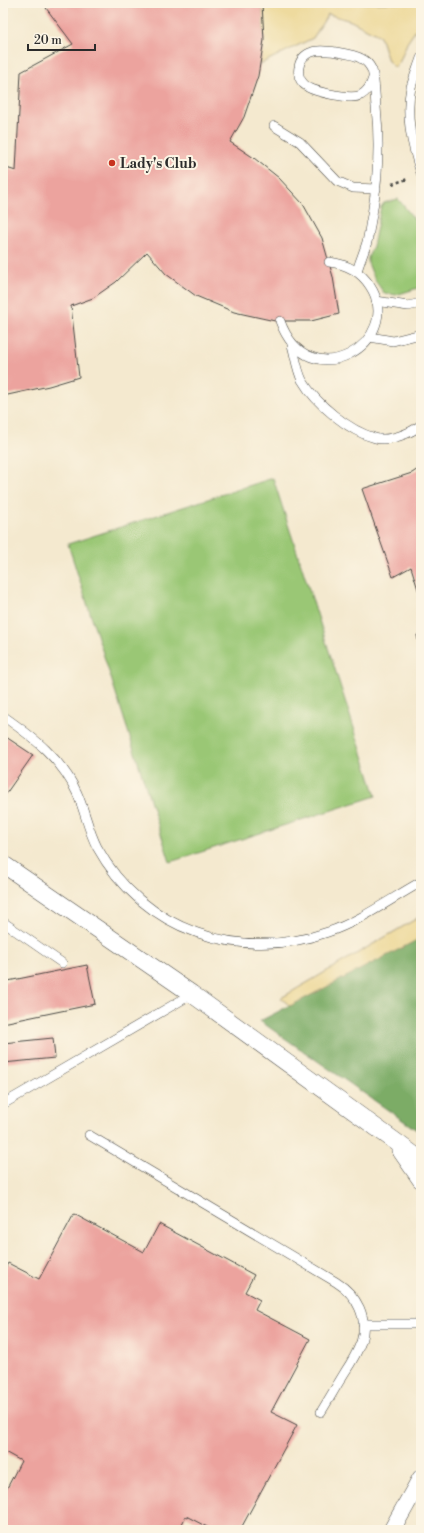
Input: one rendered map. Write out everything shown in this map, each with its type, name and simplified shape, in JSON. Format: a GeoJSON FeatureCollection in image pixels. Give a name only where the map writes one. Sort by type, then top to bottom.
{"type":"FeatureCollection","features":[{"type":"Feature","properties":{"kind":"street"},"geometry":{"type":"LineString","coordinates":[[3,864],[192,994],[421,1160]]}},
{"type":"Feature","properties":{"kind":"street"},"geometry":{"type":"LineString","coordinates":[[392,1140],[421,1180]]}},
{"type":"Feature","properties":{"kind":"street"},"geometry":{"type":"LineString","coordinates":[[392,1530],[421,1478]]}},
{"type":"Feature","properties":{"kind":"lane"},"geometry":{"type":"LineString","coordinates":[[357,271],[367,241],[376,189],[379,156],[373,78],[369,64],[364,59],[357,56],[318,50],[306,55],[299,67],[301,80],[310,89],[348,97],[361,95],[371,85],[373,78]]}},
{"type":"Feature","properties":{"kind":"lane"},"geometry":{"type":"LineString","coordinates":[[417,175],[408,116],[411,87],[421,58]]}},
{"type":"Feature","properties":{"kind":"lane"},"geometry":{"type":"LineString","coordinates":[[274,126],[300,142],[336,181],[352,188],[376,189]]}},
{"type":"Feature","properties":{"kind":"lane"},"geometry":{"type":"LineString","coordinates":[[280,321],[284,334],[292,344],[303,353],[315,358],[330,360],[346,356],[359,348],[370,337],[375,326],[377,313],[376,301],[372,289],[366,279],[357,271],[343,264],[329,262]]}},
{"type":"Feature","properties":{"kind":"lane"},"geometry":{"type":"LineString","coordinates":[[376,301],[408,306],[421,303]]}},
{"type":"Feature","properties":{"kind":"lane"},"geometry":{"type":"LineString","coordinates":[[370,337],[393,341],[421,334]]}},
{"type":"Feature","properties":{"kind":"lane"},"geometry":{"type":"LineString","coordinates":[[292,344],[302,379],[321,403],[347,425],[376,439],[400,437],[421,425]]}},
{"type":"Feature","properties":{"kind":"lane"},"geometry":{"type":"LineString","coordinates":[[3,716],[40,743],[55,758],[77,793],[88,827],[97,847],[124,884],[158,913],[177,924],[198,933],[220,940],[249,944],[287,943],[309,939],[330,932],[351,922],[421,882]]}},
{"type":"Feature","properties":{"kind":"lane"},"geometry":{"type":"LineString","coordinates":[[3,922],[62,963]]}},
{"type":"Feature","properties":{"kind":"lane"},"geometry":{"type":"LineString","coordinates":[[3,1104],[192,994]]}},
{"type":"Feature","properties":{"kind":"lane"},"geometry":{"type":"LineString","coordinates":[[89,1136],[345,1288],[358,1304],[362,1314],[363,1334],[356,1353],[321,1412]]}},
{"type":"Feature","properties":{"kind":"lane"},"geometry":{"type":"LineString","coordinates":[[363,1324],[421,1324]]}},
{"type":"Feature","properties":{"kind":"path"},"geometry":{"type":"LineString","coordinates":[[376,189],[417,175]]}},
{"type":"Feature","properties":{"kind":"green space"},"geometry":{"type":"Polygon","coordinates":[[[398,199],[421,228],[422,256],[421,287],[396,295],[384,293],[372,273],[368,263],[368,258],[373,246],[381,207],[384,203],[398,199]]]}},
{"type":"Feature","properties":{"kind":"green space"},"geometry":{"type":"Polygon","coordinates":[[[273,478],[376,796],[170,862],[68,544],[273,478]]]}},
{"type":"Feature","properties":{"kind":"green space"},"geometry":{"type":"Polygon","coordinates":[[[418,939],[421,1045],[421,1133],[260,1021],[418,939]]]}},
{"type":"Feature","properties":{"kind":"sand"},"geometry":{"type":"Polygon","coordinates":[[[262,3],[421,3],[421,22],[407,43],[400,61],[395,68],[388,61],[380,36],[351,21],[328,14],[313,38],[260,64],[264,40],[262,3]]]}},
{"type":"Feature","properties":{"kind":"sand"},"geometry":{"type":"Polygon","coordinates":[[[421,916],[421,985],[419,985],[417,940],[290,1006],[281,998],[421,916]]]}},
{"type":"Feature","properties":{"kind":"building"},"geometry":{"type":"Polygon","coordinates":[[[52,3],[262,3],[264,40],[258,76],[244,117],[230,142],[254,158],[279,178],[303,204],[322,238],[333,277],[339,314],[311,321],[275,321],[234,312],[196,296],[166,274],[147,252],[116,282],[93,298],[71,306],[79,377],[49,386],[3,396],[3,167],[16,171],[21,72],[73,44],[46,8],[52,3]]]}},
{"type":"Feature","properties":{"kind":"building"},"geometry":{"type":"Polygon","coordinates":[[[421,467],[421,599],[411,567],[393,577],[362,489],[412,473],[421,467]]]}},
{"type":"Feature","properties":{"kind":"building"},"geometry":{"type":"Polygon","coordinates":[[[421,633],[421,654],[420,654],[417,635],[421,633]]]}},
{"type":"Feature","properties":{"kind":"building"},"geometry":{"type":"Polygon","coordinates":[[[3,735],[33,755],[3,798],[3,735]]]}},
{"type":"Feature","properties":{"kind":"building"},"geometry":{"type":"Polygon","coordinates":[[[87,965],[95,1004],[3,1023],[3,982],[87,965]]]}},
{"type":"Feature","properties":{"kind":"building"},"geometry":{"type":"Polygon","coordinates":[[[53,1038],[55,1058],[3,1063],[3,1043],[53,1038]]]}},
{"type":"Feature","properties":{"kind":"building"},"geometry":{"type":"Polygon","coordinates":[[[74,1214],[144,1252],[159,1224],[254,1275],[245,1292],[260,1300],[255,1310],[310,1339],[271,1412],[297,1425],[240,1530],[213,1530],[186,1516],[179,1530],[3,1530],[3,1496],[21,1461],[3,1451],[3,1272],[8,1263],[39,1279],[74,1214]]]}},
{"type":"Feature","properties":{"kind":"place","name":"Lady's Club"},"geometry":{"type":"Point","coordinates":[112,163]}}]}
